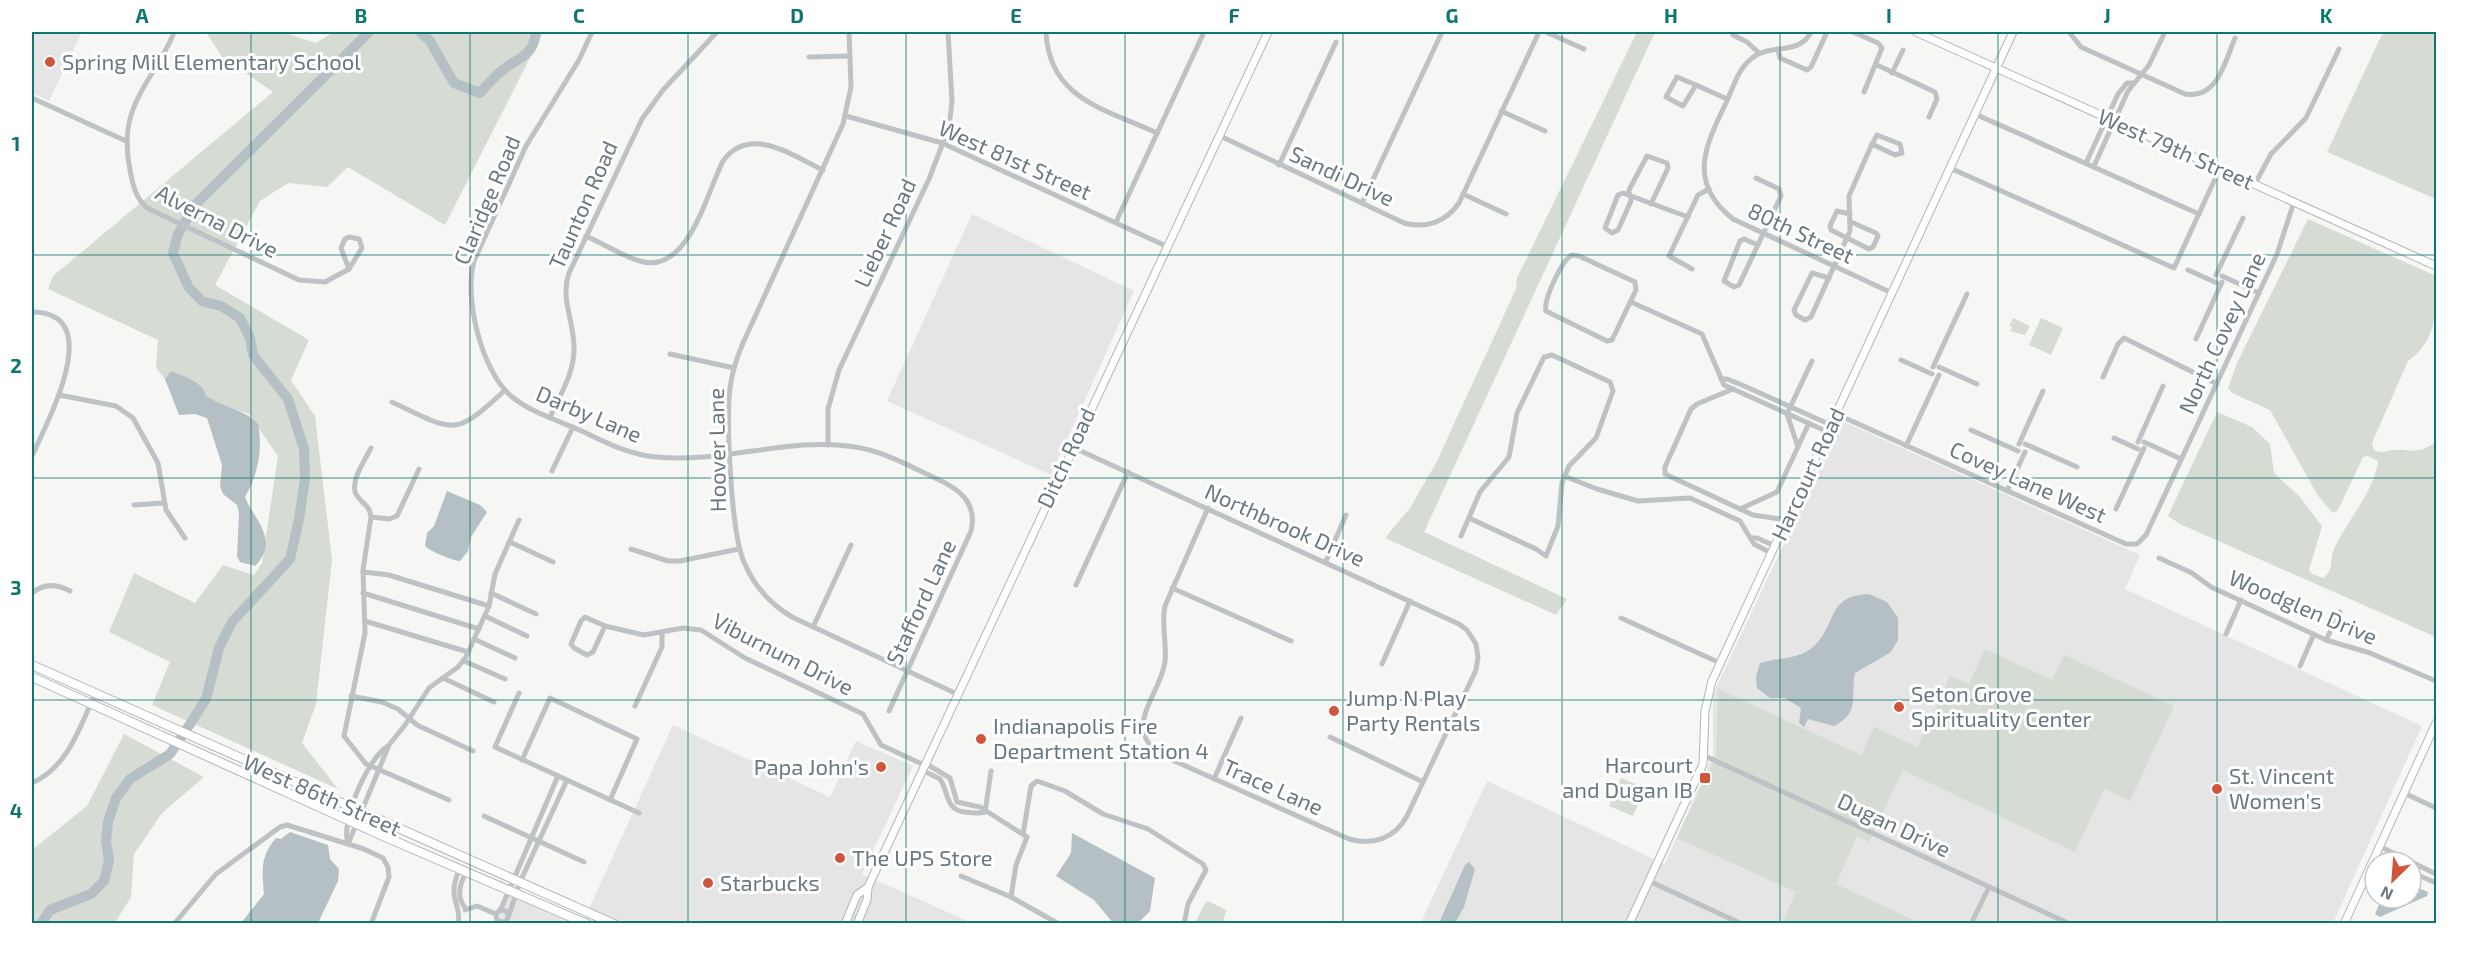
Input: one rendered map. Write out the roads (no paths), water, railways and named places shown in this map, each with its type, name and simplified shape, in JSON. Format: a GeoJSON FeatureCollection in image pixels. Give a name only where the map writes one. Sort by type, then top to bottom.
{"type":"FeatureCollection","features":[{"type":"Feature","properties":{"kind":"main road","name":"Ditch Road"},"geometry":{"type":"LineString","coordinates":[[857,924],[867,900],[868,887],[1268,32]]}},
{"type":"Feature","properties":{"kind":"main road","name":"West 79th Street"},"geometry":{"type":"LineString","coordinates":[[1916,32],[2436,266]]}},
{"type":"Feature","properties":{"kind":"main road","name":"Harcourt Road"},"geometry":{"type":"LineString","coordinates":[[1629,924],[1705,756],[1706,706],[1710,686],[2013,32]]}},
{"type":"Feature","properties":{"kind":"main road","name":"West 86th Street"},"geometry":{"type":"LineString","coordinates":[[32,665],[206,743],[463,868],[586,923]]}},
{"type":"Feature","properties":{"kind":"main road","name":"West 86th Street"},"geometry":{"type":"LineString","coordinates":[[32,677],[198,752],[516,880],[614,924]]}},
{"type":"Feature","properties":{"kind":"main road"},"geometry":{"type":"LineString","coordinates":[[2377,850],[2436,723]]}},
{"type":"Feature","properties":{"kind":"main road"},"geometry":{"type":"LineString","coordinates":[[2344,924],[2363,882]]}},
{"type":"Feature","properties":{"kind":"main road","name":"Ditch Road"},"geometry":{"type":"LineString","coordinates":[[844,924],[857,896],[868,887]]}},
{"type":"Feature","properties":{"kind":"street","name":"Alverna Drive"},"geometry":{"type":"LineString","coordinates":[[174,32],[134,104],[127,123],[126,141],[136,196],[147,208],[307,282],[328,282],[349,269]]}},
{"type":"Feature","properties":{"kind":"street","name":"Claridge Road"},"geometry":{"type":"LineString","coordinates":[[505,390],[491,369],[474,316],[470,286],[474,261],[526,146],[579,60],[592,32]]}},
{"type":"Feature","properties":{"kind":"street","name":"Taunton Road"},"geometry":{"type":"LineString","coordinates":[[550,417],[573,363],[574,342],[566,288],[586,236],[642,119],[663,90],[717,32]]}},
{"type":"Feature","properties":{"kind":"street","name":"Hoover Lane"},"geometry":{"type":"LineString","coordinates":[[849,32],[850,90],[846,116],[734,368],[729,404],[739,549],[749,573],[766,596],[788,614],[957,694]]}},
{"type":"Feature","properties":{"kind":"street","name":"Lieber Road"},"geometry":{"type":"LineString","coordinates":[[828,445],[828,409],[839,370],[929,179],[942,143],[952,107],[948,32]]}},
{"type":"Feature","properties":{"kind":"street"},"geometry":{"type":"LineString","coordinates":[[1046,32],[1050,60],[1060,80],[1071,92],[1157,133]]}},
{"type":"Feature","properties":{"kind":"street"},"geometry":{"type":"LineString","coordinates":[[1116,222],[1203,32]]}},
{"type":"Feature","properties":{"kind":"street"},"geometry":{"type":"LineString","coordinates":[[1362,203],[1442,32]]}},
{"type":"Feature","properties":{"kind":"street"},"geometry":{"type":"LineString","coordinates":[[1506,214],[1463,194],[1539,32]]}},
{"type":"Feature","properties":{"kind":"street"},"geometry":{"type":"LineString","coordinates":[[1546,32],[1584,48]]}},
{"type":"Feature","properties":{"kind":"street"},"geometry":{"type":"LineString","coordinates":[[1726,32],[1733,33],[1759,53]]}},
{"type":"Feature","properties":{"kind":"street"},"geometry":{"type":"LineString","coordinates":[[1692,269],[1669,256],[1699,194],[1709,189],[1704,166],[1705,151],[1743,68],[1759,53],[1796,47],[1806,40],[1811,32]]}},
{"type":"Feature","properties":{"kind":"street"},"geometry":{"type":"LineString","coordinates":[[1778,49],[1780,58],[1807,70],[1811,67],[1827,32]]}},
{"type":"Feature","properties":{"kind":"street"},"geometry":{"type":"LineString","coordinates":[[1853,32],[1881,45],[1882,52],[1864,92]]}},
{"type":"Feature","properties":{"kind":"street"},"geometry":{"type":"LineString","coordinates":[[2094,166],[2133,82],[2152,60],[2165,32]]}},
{"type":"Feature","properties":{"kind":"street"},"geometry":{"type":"LineString","coordinates":[[2070,33],[2081,47],[2185,94],[2199,94],[2207,91],[2215,82],[2235,38]]}},
{"type":"Feature","properties":{"kind":"street"},"geometry":{"type":"LineString","coordinates":[[1280,165],[1336,42]]}},
{"type":"Feature","properties":{"kind":"street"},"geometry":{"type":"LineString","coordinates":[[2255,184],[2269,157],[2306,118],[2339,49]]}},
{"type":"Feature","properties":{"kind":"street"},"geometry":{"type":"LineString","coordinates":[[1892,73],[1903,50]]}},
{"type":"Feature","properties":{"kind":"street"},"geometry":{"type":"LineString","coordinates":[[809,57],[850,56]]}},
{"type":"Feature","properties":{"kind":"street"},"geometry":{"type":"LineString","coordinates":[[1877,65],[1936,93],[1937,99],[1929,117]]}},
{"type":"Feature","properties":{"kind":"street"},"geometry":{"type":"LineString","coordinates":[[1696,85],[1685,106],[1667,98],[1675,78],[1696,85],[1728,99]]}},
{"type":"Feature","properties":{"kind":"street"},"geometry":{"type":"LineString","coordinates":[[2086,163],[2122,88],[2133,82]]}},
{"type":"Feature","properties":{"kind":"street"},"geometry":{"type":"LineString","coordinates":[[32,98],[126,141]]}},
{"type":"Feature","properties":{"kind":"street"},"geometry":{"type":"LineString","coordinates":[[1502,111],[1545,131]]}},
{"type":"Feature","properties":{"kind":"street"},"geometry":{"type":"LineString","coordinates":[[1975,114],[2199,214]]}},
{"type":"Feature","properties":{"kind":"street","name":"West 81st Street"},"geometry":{"type":"LineString","coordinates":[[846,116],[942,143],[1166,246]]}},
{"type":"Feature","properties":{"kind":"street","name":"Sandi Drive"},"geometry":{"type":"LineString","coordinates":[[1218,135],[1404,223],[1417,226],[1435,223],[1452,211],[1463,194]]}},
{"type":"Feature","properties":{"kind":"street"},"geometry":{"type":"LineString","coordinates":[[1829,278],[1812,273],[1794,311],[1796,315],[1810,319],[1829,278],[1834,267],[1847,239],[1851,222],[1849,196],[1872,144],[1876,137],[1881,135],[1900,144],[1903,150],[1900,155],[1894,155],[1872,144]]}},
{"type":"Feature","properties":{"kind":"street"},"geometry":{"type":"LineString","coordinates":[[586,236],[643,262],[656,263],[671,258],[685,243],[723,160],[732,151],[748,143],[770,145],[823,170]]}},
{"type":"Feature","properties":{"kind":"street"},"geometry":{"type":"LineString","coordinates":[[1651,204],[1668,167],[1667,163],[1650,156],[1645,158],[1629,190],[1630,198],[1617,231],[1607,230],[1604,225],[1618,195],[1623,193],[1630,198],[1688,217]]}},
{"type":"Feature","properties":{"kind":"street"},"geometry":{"type":"LineString","coordinates":[[1950,168],[2174,268],[2220,168]]}},
{"type":"Feature","properties":{"kind":"street"},"geometry":{"type":"LineString","coordinates":[[1756,178],[1781,192],[1758,246],[1739,285],[1734,287],[1724,281],[1723,278],[1740,241],[1744,239],[1758,246]]}},
{"type":"Feature","properties":{"kind":"street","name":"80th Street"},"geometry":{"type":"LineString","coordinates":[[1709,189],[1727,214],[1763,234],[1892,293]]}},
{"type":"Feature","properties":{"kind":"street","name":"North Covey Lane"},"geometry":{"type":"LineString","coordinates":[[2174,476],[2279,250],[2294,202]]}},
{"type":"Feature","properties":{"kind":"street"},"geometry":{"type":"LineString","coordinates":[[1850,214],[1838,210],[1830,228],[1847,239],[1870,249],[1878,236],[1876,233],[1851,222]]}},
{"type":"Feature","properties":{"kind":"street"},"geometry":{"type":"LineString","coordinates":[[2196,339],[2243,218]]}},
{"type":"Feature","properties":{"kind":"street"},"geometry":{"type":"LineString","coordinates":[[354,237],[362,243],[362,248],[349,269],[342,243],[345,239],[354,237]]}},
{"type":"Feature","properties":{"kind":"street"},"geometry":{"type":"LineString","coordinates":[[1572,255],[1634,281],[1637,288],[1631,302],[1615,336],[1610,341],[1550,315],[1545,308],[1565,260],[1572,255]]}},
{"type":"Feature","properties":{"kind":"street"},"geometry":{"type":"LineString","coordinates":[[2188,270],[2259,292]]}},
{"type":"Feature","properties":{"kind":"street"},"geometry":{"type":"LineString","coordinates":[[1906,446],[1966,294]]}},
{"type":"Feature","properties":{"kind":"street"},"geometry":{"type":"LineString","coordinates":[[1631,302],[1702,334],[1724,385],[1787,414],[1829,429]]}},
{"type":"Feature","properties":{"kind":"street"},"geometry":{"type":"LineString","coordinates":[[32,312],[49,313],[58,317],[67,327],[69,343],[58,394],[32,456]]}},
{"type":"Feature","properties":{"kind":"street"},"geometry":{"type":"LineString","coordinates":[[2103,376],[2120,340],[2127,339],[2217,384]]}},
{"type":"Feature","properties":{"kind":"street"},"geometry":{"type":"LineString","coordinates":[[670,354],[734,368]]}},
{"type":"Feature","properties":{"kind":"street"},"geometry":{"type":"LineString","coordinates":[[1461,536],[1480,492],[1509,457],[1517,413],[1542,360],[1552,355],[1609,381],[1612,386],[1596,438],[1569,466],[1564,476],[1560,487],[1558,526],[1545,556],[1536,549],[1469,518]]}},
{"type":"Feature","properties":{"kind":"street"},"geometry":{"type":"LineString","coordinates":[[1901,360],[1935,375]]}},
{"type":"Feature","properties":{"kind":"street"},"geometry":{"type":"LineString","coordinates":[[1798,447],[1787,414],[1812,361]]}},
{"type":"Feature","properties":{"kind":"street"},"geometry":{"type":"LineString","coordinates":[[1936,367],[1977,384]]}},
{"type":"Feature","properties":{"kind":"street"},"geometry":{"type":"LineString","coordinates":[[1721,379],[1727,379],[1790,407],[1829,429]]}},
{"type":"Feature","properties":{"kind":"street"},"geometry":{"type":"LineString","coordinates":[[2116,509],[2163,386]]}},
{"type":"Feature","properties":{"kind":"street"},"geometry":{"type":"LineString","coordinates":[[1733,389],[1697,404],[1691,409],[1665,472],[1757,516],[1786,520]]}},
{"type":"Feature","properties":{"kind":"street"},"geometry":{"type":"LineString","coordinates":[[392,402],[441,424],[456,426],[476,418],[505,390]]}},
{"type":"Feature","properties":{"kind":"street","name":"Darby Lane"},"geometry":{"type":"LineString","coordinates":[[505,390],[522,404],[620,449],[644,456],[672,458],[828,445],[856,447],[888,457],[952,486],[963,494],[970,506]]}},
{"type":"Feature","properties":{"kind":"street"},"geometry":{"type":"LineString","coordinates":[[2022,444],[2043,391]]}},
{"type":"Feature","properties":{"kind":"street"},"geometry":{"type":"LineString","coordinates":[[58,394],[116,406],[133,418],[158,463],[164,503],[185,538]]}},
{"type":"Feature","properties":{"kind":"street","name":"Covey Lane West"},"geometry":{"type":"LineString","coordinates":[[1836,414],[2126,544],[2134,544],[2146,535],[2174,476]]}},
{"type":"Feature","properties":{"kind":"street"},"geometry":{"type":"LineString","coordinates":[[1740,509],[1777,492],[1809,423]]}},
{"type":"Feature","properties":{"kind":"street"},"geometry":{"type":"LineString","coordinates":[[552,471],[573,427]]}},
{"type":"Feature","properties":{"kind":"street"},"geometry":{"type":"LineString","coordinates":[[1971,430],[2022,452]]}},
{"type":"Feature","properties":{"kind":"street"},"geometry":{"type":"LineString","coordinates":[[2114,438],[2181,459]]}},
{"type":"Feature","properties":{"kind":"street"},"geometry":{"type":"LineString","coordinates":[[2007,491],[2022,452],[2027,448],[2022,444]]}},
{"type":"Feature","properties":{"kind":"street"},"geometry":{"type":"LineString","coordinates":[[2022,444],[2077,467]]}},
{"type":"Feature","properties":{"kind":"street","name":"Northbrook Drive"},"geometry":{"type":"LineString","coordinates":[[1072,447],[1326,561],[1459,624],[1467,630],[1476,644],[1478,657],[1476,670],[1423,782]]}},
{"type":"Feature","properties":{"kind":"street"},"geometry":{"type":"LineString","coordinates":[[371,448],[354,487],[356,496],[369,508],[371,517],[363,572],[365,621],[344,736],[363,762],[449,800]]}},
{"type":"Feature","properties":{"kind":"street"},"geometry":{"type":"LineString","coordinates":[[371,517],[389,519],[397,516],[419,469]]}},
{"type":"Feature","properties":{"kind":"street"},"geometry":{"type":"LineString","coordinates":[[1076,585],[1128,472]]}},
{"type":"Feature","properties":{"kind":"street"},"geometry":{"type":"LineString","coordinates":[[1564,476],[1638,501],[1690,498],[1740,521],[1754,544],[1773,549]]}},
{"type":"Feature","properties":{"kind":"street"},"geometry":{"type":"LineString","coordinates":[[134,505],[164,503]]}},
{"type":"Feature","properties":{"kind":"street","name":"Stafford Lane"},"geometry":{"type":"LineString","coordinates":[[889,711],[970,534],[973,518],[970,506]]}},
{"type":"Feature","properties":{"kind":"street"},"geometry":{"type":"LineString","coordinates":[[1208,508],[1172,588],[1291,641]]}},
{"type":"Feature","properties":{"kind":"street"},"geometry":{"type":"LineString","coordinates":[[1326,561],[1346,515]]}},
{"type":"Feature","properties":{"kind":"street"},"geometry":{"type":"LineString","coordinates":[[348,844],[346,837],[375,767],[410,719],[429,688],[464,660],[489,606],[494,578],[519,520]]}},
{"type":"Feature","properties":{"kind":"street"},"geometry":{"type":"LineString","coordinates":[[510,542],[553,562]]}},
{"type":"Feature","properties":{"kind":"street"},"geometry":{"type":"LineString","coordinates":[[813,627],[851,545]]}},
{"type":"Feature","properties":{"kind":"street"},"geometry":{"type":"LineString","coordinates":[[631,549],[668,561],[680,561],[739,549]]}},
{"type":"Feature","properties":{"kind":"street","name":"Woodglen Drive"},"geometry":{"type":"LineString","coordinates":[[2159,558],[2326,640],[2370,653],[2436,681]]}},
{"type":"Feature","properties":{"kind":"street"},"geometry":{"type":"LineString","coordinates":[[363,572],[388,575],[489,606]]}},
{"type":"Feature","properties":{"kind":"street"},"geometry":{"type":"LineString","coordinates":[[32,593],[41,587],[59,585],[70,591]]}},
{"type":"Feature","properties":{"kind":"street","name":"Trace Lane"},"geometry":{"type":"LineString","coordinates":[[1172,588],[1163,619],[1164,666],[1144,714],[1145,737],[1161,755],[1349,839],[1362,842],[1382,839],[1398,829],[1407,816],[1423,782]]}},
{"type":"Feature","properties":{"kind":"street"},"geometry":{"type":"LineString","coordinates":[[363,592],[479,629]]}},
{"type":"Feature","properties":{"kind":"street"},"geometry":{"type":"LineString","coordinates":[[491,594],[537,614]]}},
{"type":"Feature","properties":{"kind":"street"},"geometry":{"type":"LineString","coordinates":[[2226,634],[2241,600]]}},
{"type":"Feature","properties":{"kind":"street"},"geometry":{"type":"LineString","coordinates":[[1382,664],[1410,601]]}},
{"type":"Feature","properties":{"kind":"street"},"geometry":{"type":"LineString","coordinates":[[2326,640],[2340,612]]}},
{"type":"Feature","properties":{"kind":"street"},"geometry":{"type":"LineString","coordinates":[[485,616],[527,636]]}},
{"type":"Feature","properties":{"kind":"street","name":"Viburnum Drive"},"geometry":{"type":"LineString","coordinates":[[605,626],[590,654],[571,646],[571,641],[583,618],[631,633],[662,633],[683,628],[703,631],[745,658],[863,714],[881,745],[924,766]]}},
{"type":"Feature","properties":{"kind":"street"},"geometry":{"type":"LineString","coordinates":[[1621,618],[1720,663]]}},
{"type":"Feature","properties":{"kind":"street"},"geometry":{"type":"LineString","coordinates":[[365,621],[468,652]]}},
{"type":"Feature","properties":{"kind":"street"},"geometry":{"type":"LineString","coordinates":[[635,706],[662,646],[662,633]]}},
{"type":"Feature","properties":{"kind":"street"},"geometry":{"type":"LineString","coordinates":[[2300,666],[2314,634]]}},
{"type":"Feature","properties":{"kind":"street"},"geometry":{"type":"LineString","coordinates":[[474,639],[515,658]]}},
{"type":"Feature","properties":{"kind":"street"},"geometry":{"type":"LineString","coordinates":[[464,660],[505,679]]}},
{"type":"Feature","properties":{"kind":"street"},"geometry":{"type":"LineString","coordinates":[[443,678],[494,702]]}},
{"type":"Feature","properties":{"kind":"street"},"geometry":{"type":"LineString","coordinates":[[519,693],[495,747],[639,813]]}},
{"type":"Feature","properties":{"kind":"street"},"geometry":{"type":"LineString","coordinates":[[32,783],[48,774],[62,760],[95,694]]}},
{"type":"Feature","properties":{"kind":"street"},"geometry":{"type":"LineString","coordinates":[[351,696],[382,702],[473,751]]}},
{"type":"Feature","properties":{"kind":"street"},"geometry":{"type":"LineString","coordinates":[[522,760],[550,698],[637,739],[610,800]]}},
{"type":"Feature","properties":{"kind":"street"},"geometry":{"type":"LineString","coordinates":[[1214,779],[1241,718]]}},
{"type":"Feature","properties":{"kind":"street"},"geometry":{"type":"LineString","coordinates":[[1330,737],[1423,782]]}},
{"type":"Feature","properties":{"kind":"street","name":"Dugan Drive"},"geometry":{"type":"LineString","coordinates":[[1705,756],[2070,924]]}},
{"type":"Feature","properties":{"kind":"street"},"geometry":{"type":"LineString","coordinates":[[924,766],[950,778],[957,802],[980,807],[1025,835]]}},
{"type":"Feature","properties":{"kind":"street"},"geometry":{"type":"LineString","coordinates":[[924,766],[940,779],[949,805],[957,811],[966,813],[985,812]]}},
{"type":"Feature","properties":{"kind":"street"},"geometry":{"type":"LineString","coordinates":[[348,844],[353,838],[354,816],[375,767]]}},
{"type":"Feature","properties":{"kind":"street"},"geometry":{"type":"LineString","coordinates":[[985,812],[991,771]]}},
{"type":"Feature","properties":{"kind":"street"},"geometry":{"type":"LineString","coordinates":[[513,891],[498,912],[496,919],[502,923],[507,921],[509,915],[516,880],[530,838],[558,776]]}},
{"type":"Feature","properties":{"kind":"street"},"geometry":{"type":"LineString","coordinates":[[516,880],[538,842],[567,780]]}},
{"type":"Feature","properties":{"kind":"street"},"geometry":{"type":"LineString","coordinates":[[1011,897],[1034,782],[1063,790],[1103,814],[1148,829],[1203,864],[1206,870],[1188,904],[1184,924]]}},
{"type":"Feature","properties":{"kind":"street"},"geometry":{"type":"LineString","coordinates":[[2404,793],[2436,808]]}},
{"type":"Feature","properties":{"kind":"street"},"geometry":{"type":"LineString","coordinates":[[966,813],[967,805]]}},
{"type":"Feature","properties":{"kind":"street"},"geometry":{"type":"LineString","coordinates":[[484,816],[584,862]]}},
{"type":"Feature","properties":{"kind":"street"},"geometry":{"type":"LineString","coordinates":[[174,924],[218,872],[280,827],[290,826],[379,854],[388,867],[388,879],[371,924]]}},
{"type":"Feature","properties":{"kind":"street"},"geometry":{"type":"LineString","coordinates":[[2379,846],[2436,874]]}},
{"type":"Feature","properties":{"kind":"street"},"geometry":{"type":"LineString","coordinates":[[458,924],[463,910],[454,893],[463,868]]}},
{"type":"Feature","properties":{"kind":"street"},"geometry":{"type":"LineString","coordinates":[[961,876],[1054,918],[1059,924]]}},
{"type":"Feature","properties":{"kind":"street"},"geometry":{"type":"LineString","coordinates":[[1649,881],[1742,924]]}},
{"type":"Feature","properties":{"kind":"street"},"geometry":{"type":"LineString","coordinates":[[1971,924],[1989,886]]}},
{"type":"Feature","properties":{"kind":"street"},"geometry":{"type":"LineString","coordinates":[[463,910],[477,906],[498,912],[505,911],[509,915]]}},
{"type":"Feature","properties":{"kind":"waterway"},"geometry":{"type":"LineString","coordinates":[[41,924],[50,910],[91,894],[104,881],[109,860],[106,841],[108,822],[116,798],[130,779],[170,754],[190,724],[206,699],[219,648],[232,622],[290,559],[299,519],[305,479],[304,449],[288,399],[253,355],[250,338],[240,318],[221,306],[202,301],[189,288],[173,253],[178,234],[196,204],[369,32]]}},
{"type":"Feature","properties":{"kind":"waterway"},"geometry":{"type":"LineString","coordinates":[[420,32],[430,41],[454,83],[480,93],[500,72],[527,53],[533,44],[536,32]]}},
{"type":"Feature","properties":{"kind":"place","name":"Spring Mill Elementary School"},"geometry":{"type":"Point","coordinates":[50,62]}},
{"type":"Feature","properties":{"kind":"place","name":"Seton Grove Spirituality Center"},"geometry":{"type":"Point","coordinates":[1899,707]}},
{"type":"Feature","properties":{"kind":"place","name":"Jump N Play Party Rentals"},"geometry":{"type":"Point","coordinates":[1334,711]}},
{"type":"Feature","properties":{"kind":"place","name":"Indianapolis Fire Department Station 4"},"geometry":{"type":"Point","coordinates":[981,739]}},
{"type":"Feature","properties":{"kind":"place","name":"Papa John's"},"geometry":{"type":"Point","coordinates":[881,767]}},
{"type":"Feature","properties":{"kind":"place","name":"Harcourt and Dugan IB"},"geometry":{"type":"Point","coordinates":[1705,778]}},
{"type":"Feature","properties":{"kind":"place","name":"St. Vincent Women's"},"geometry":{"type":"Point","coordinates":[2217,789]}},
{"type":"Feature","properties":{"kind":"place","name":"The UPS Store"},"geometry":{"type":"Point","coordinates":[840,858]}},
{"type":"Feature","properties":{"kind":"place","name":"Starbucks"},"geometry":{"type":"Point","coordinates":[708,883]}}]}
